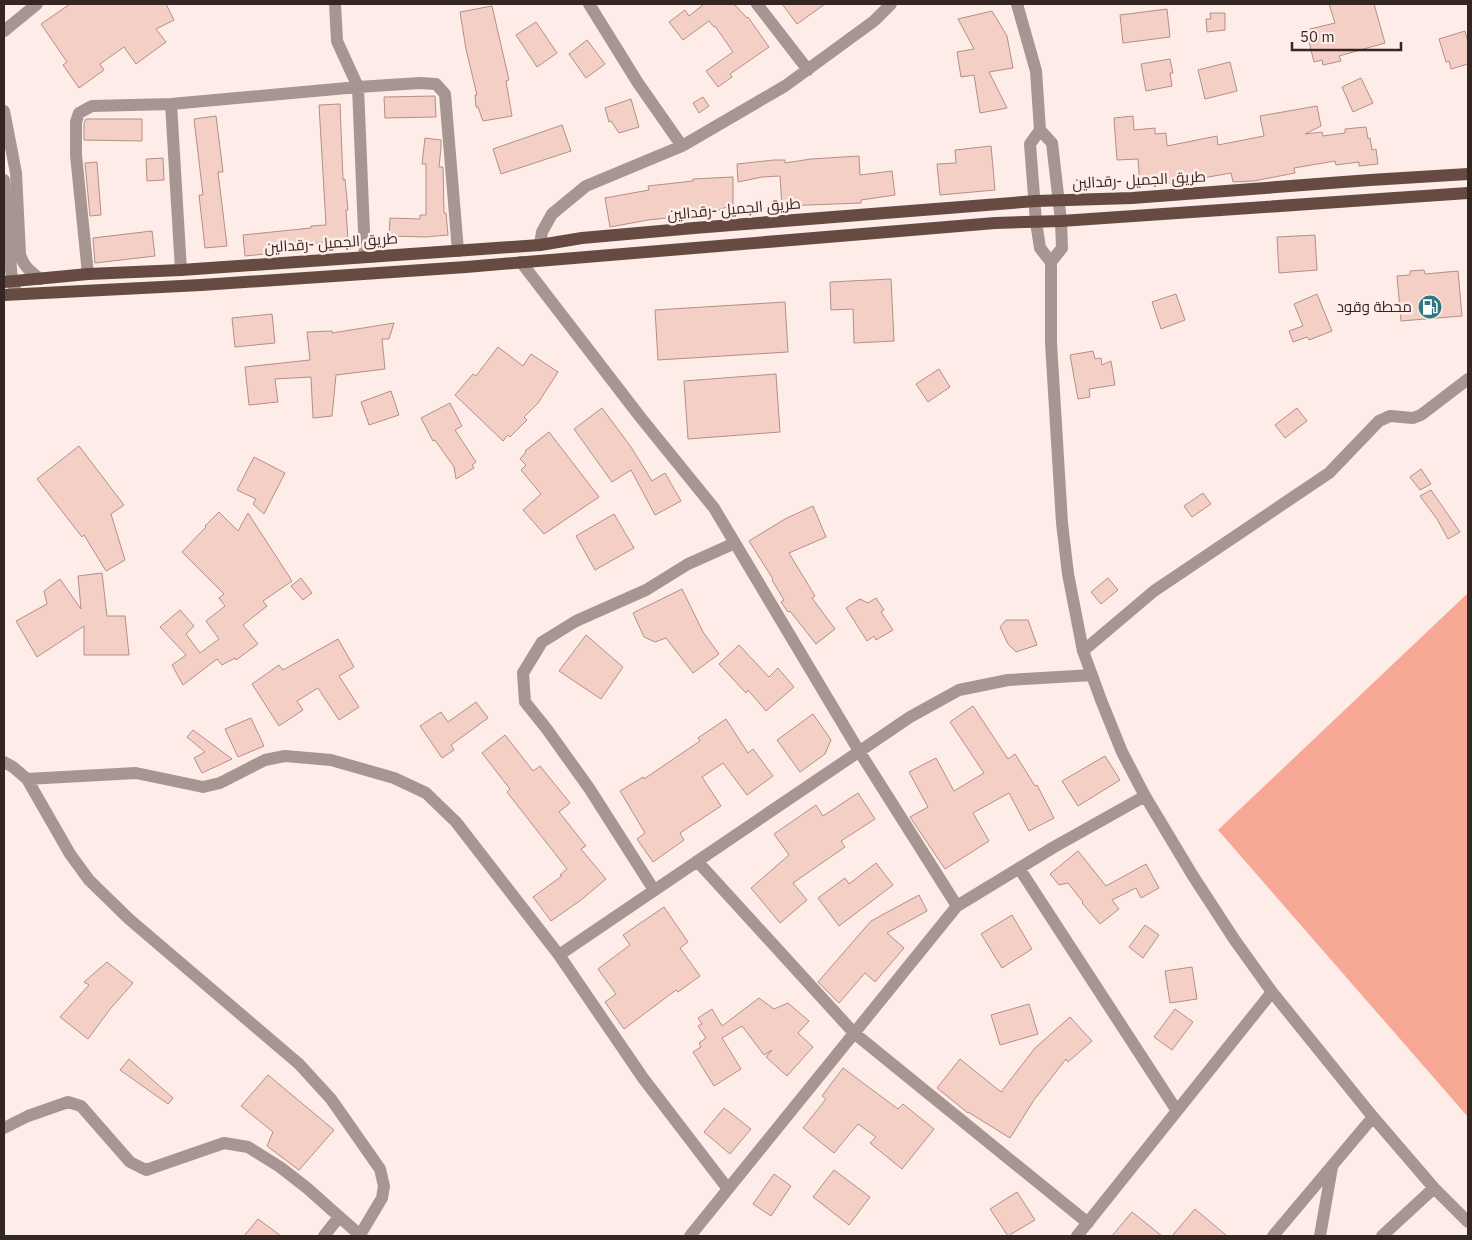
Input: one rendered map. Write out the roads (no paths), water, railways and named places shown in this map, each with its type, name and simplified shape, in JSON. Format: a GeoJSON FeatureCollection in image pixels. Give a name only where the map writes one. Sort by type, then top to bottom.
{"type":"FeatureCollection","features":[{"type":"Feature","properties":{"kind":"main road","name":"طريق الجميل -رقدالين"},"geometry":{"type":"LineString","coordinates":[[8,282],[88,274],[181,270],[540,245],[582,238],[694,228],[1036,201],[1132,198],[1468,174]]}},
{"type":"Feature","properties":{"kind":"main road"},"geometry":{"type":"LineString","coordinates":[[10,294],[201,285],[521,262],[995,223],[1061,221],[1468,193]]}},
{"type":"Feature","properties":{"kind":"street"},"geometry":{"type":"LineString","coordinates":[[4,31],[37,4]]}},
{"type":"Feature","properties":{"kind":"street"},"geometry":{"type":"LineString","coordinates":[[335,4],[337,41],[358,87],[365,256]]}},
{"type":"Feature","properties":{"kind":"street"},"geometry":{"type":"LineString","coordinates":[[589,4],[638,84],[682,146]]}},
{"type":"Feature","properties":{"kind":"street"},"geometry":{"type":"LineString","coordinates":[[757,4],[808,70]]}},
{"type":"Feature","properties":{"kind":"street"},"geometry":{"type":"LineString","coordinates":[[540,245],[542,232],[552,214],[586,186],[682,146],[785,86],[874,21],[891,4]]}},
{"type":"Feature","properties":{"kind":"street"},"geometry":{"type":"LineString","coordinates":[[1017,4],[1036,71],[1040,130],[1052,143],[1059,201],[1062,248],[1051,262],[1051,343],[1062,523],[1068,574],[1083,651],[1122,752],[1144,796],[1234,940],[1272,992],[1373,1117],[1434,1188],[1468,1222]]}},
{"type":"Feature","properties":{"kind":"street"},"geometry":{"type":"LineString","coordinates":[[88,274],[76,155],[76,122],[79,113],[92,106],[171,104],[420,83],[436,84],[445,94],[458,251]]}},
{"type":"Feature","properties":{"kind":"street"},"geometry":{"type":"LineString","coordinates":[[171,104],[181,270]]}},
{"type":"Feature","properties":{"kind":"street"},"geometry":{"type":"LineString","coordinates":[[4,112],[16,173],[20,254],[26,269],[40,279]]}},
{"type":"Feature","properties":{"kind":"street"},"geometry":{"type":"LineString","coordinates":[[1040,130],[1030,144],[1036,201],[1036,222],[1040,248],[1051,262]]}},
{"type":"Feature","properties":{"kind":"street"},"geometry":{"type":"LineString","coordinates":[[4,180],[10,294]]}},
{"type":"Feature","properties":{"kind":"street"},"geometry":{"type":"LineString","coordinates":[[521,262],[635,410],[714,508],[859,751],[956,906]]}},
{"type":"Feature","properties":{"kind":"street"},"geometry":{"type":"LineString","coordinates":[[1083,651],[1154,591],[1329,473],[1378,421],[1390,416],[1413,418],[1421,415],[1468,379]]}},
{"type":"Feature","properties":{"kind":"street"},"geometry":{"type":"LineString","coordinates":[[654,890],[589,788],[525,702],[523,673],[542,642],[576,621],[646,590],[688,564],[735,543]]}},
{"type":"Feature","properties":{"kind":"street"},"geometry":{"type":"LineString","coordinates":[[560,955],[910,717],[959,690],[1008,680],[1092,675]]}},
{"type":"Feature","properties":{"kind":"street"},"geometry":{"type":"LineString","coordinates":[[27,779],[136,774],[203,787],[220,783],[265,760],[285,756],[330,760],[394,778],[426,793],[456,822],[560,955],[643,1078],[728,1189]]}},
{"type":"Feature","properties":{"kind":"street"},"geometry":{"type":"LineString","coordinates":[[4,762],[27,779],[70,854],[89,880],[129,919],[299,1064],[331,1099],[380,1169],[384,1186],[382,1198],[361,1236],[307,1188],[280,1167],[248,1147],[224,1143],[146,1170],[130,1162],[81,1106],[68,1102],[28,1116],[4,1128]]}},
{"type":"Feature","properties":{"kind":"street"},"geometry":{"type":"LineString","coordinates":[[690,1236],[956,906],[1144,796]]}},
{"type":"Feature","properties":{"kind":"street"},"geometry":{"type":"LineString","coordinates":[[697,861],[854,1033],[1088,1223]]}},
{"type":"Feature","properties":{"kind":"street"},"geometry":{"type":"LineString","coordinates":[[1020,868],[1177,1111]]}},
{"type":"Feature","properties":{"kind":"street"},"geometry":{"type":"LineString","coordinates":[[1077,1236],[1272,992]]}},
{"type":"Feature","properties":{"kind":"street"},"geometry":{"type":"LineString","coordinates":[[1273,1236],[1373,1117]]}},
{"type":"Feature","properties":{"kind":"street"},"geometry":{"type":"LineString","coordinates":[[1320,1236],[1332,1165]]}},
{"type":"Feature","properties":{"kind":"street"},"geometry":{"type":"LineString","coordinates":[[1382,1236],[1434,1188]]}},
{"type":"Feature","properties":{"kind":"street"},"geometry":{"type":"LineString","coordinates":[[324,1236],[339,1217]]}},
{"type":"Feature","properties":{"kind":"place","name":"محطة وقود"},"geometry":{"type":"Point","coordinates":[1430,307]}}]}
